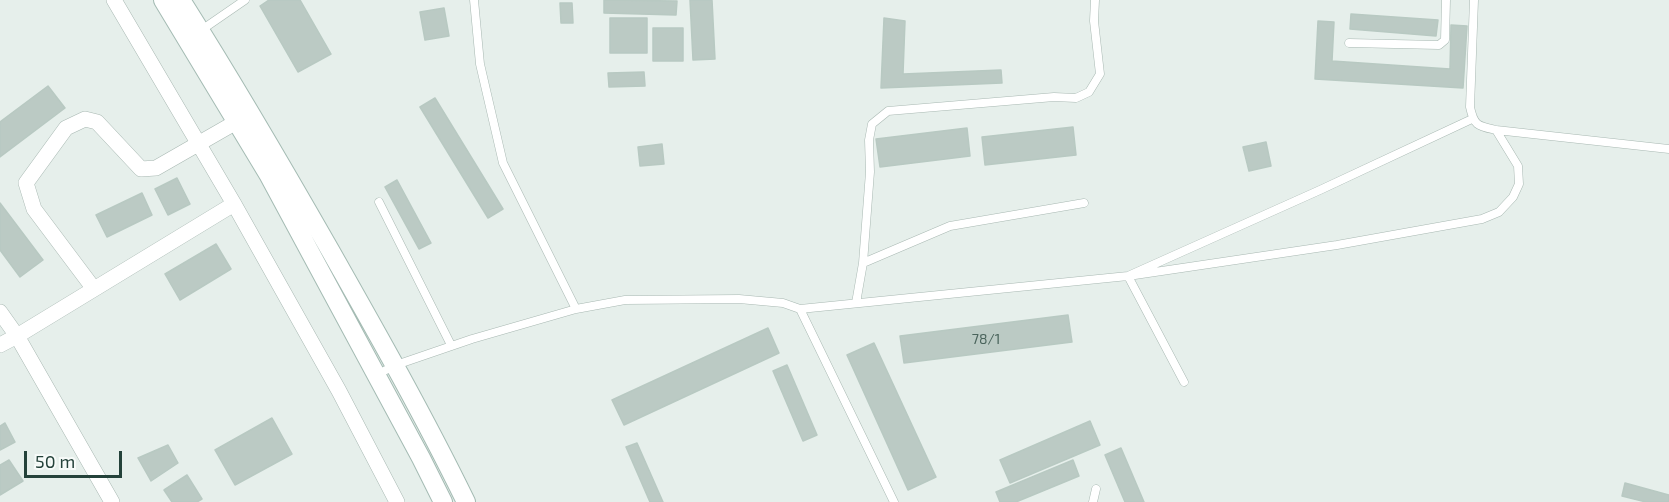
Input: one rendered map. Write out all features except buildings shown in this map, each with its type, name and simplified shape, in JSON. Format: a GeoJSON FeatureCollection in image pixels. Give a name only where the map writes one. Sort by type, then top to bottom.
{"type":"FeatureCollection","features":[{"type":"Feature","properties":{"kind":"main road"},"geometry":{"type":"LineString","coordinates":[[163,0],[244,118],[396,365],[466,502]]}},
{"type":"Feature","properties":{"kind":"main road"},"geometry":{"type":"LineString","coordinates":[[181,0],[200,31],[244,118],[268,174],[443,502]]}},
{"type":"Feature","properties":{"kind":"street"},"geometry":{"type":"LineString","coordinates":[[114,0],[234,204],[339,391],[397,502]]}},
{"type":"Feature","properties":{"kind":"street"},"geometry":{"type":"LineString","coordinates":[[94,289],[34,209],[26,183],[66,128],[85,119],[97,122],[141,169],[156,168],[244,118]]}},
{"type":"Feature","properties":{"kind":"street"},"geometry":{"type":"LineString","coordinates":[[0,345],[234,204]]}},
{"type":"Feature","properties":{"kind":"street"},"geometry":{"type":"LineString","coordinates":[[0,312],[17,336],[112,502]]}},
{"type":"Feature","properties":{"kind":"lane"},"geometry":{"type":"LineString","coordinates":[[200,31],[245,0]]}},
{"type":"Feature","properties":{"kind":"lane"},"geometry":{"type":"LineString","coordinates":[[474,0],[480,64],[503,163],[576,309]]}},
{"type":"Feature","properties":{"kind":"lane"},"geometry":{"type":"LineString","coordinates":[[856,303],[863,263],[870,172],[869,140],[872,124],[888,111],[1054,97],[1076,98],[1089,92],[1100,74],[1094,21],[1095,0]]}},
{"type":"Feature","properties":{"kind":"lane"},"geometry":{"type":"LineString","coordinates":[[1349,43],[1439,45],[1445,39],[1446,0]]}},
{"type":"Feature","properties":{"kind":"lane"},"geometry":{"type":"LineString","coordinates":[[1474,0],[1470,107],[1472,119],[1478,126],[1496,130],[1669,149]]}},
{"type":"Feature","properties":{"kind":"lane"},"geometry":{"type":"LineString","coordinates":[[1128,276],[1472,119]]}},
{"type":"Feature","properties":{"kind":"lane"},"geometry":{"type":"LineString","coordinates":[[376,375],[396,365],[451,345],[576,309],[625,300],[739,299],[783,303],[800,309],[1128,276],[1337,245],[1482,219],[1499,212],[1513,197],[1518,184],[1518,166],[1496,130]]}},
{"type":"Feature","properties":{"kind":"lane"},"geometry":{"type":"LineString","coordinates":[[379,202],[451,345]]}},
{"type":"Feature","properties":{"kind":"lane"},"geometry":{"type":"LineString","coordinates":[[863,263],[950,226],[1084,204]]}},
{"type":"Feature","properties":{"kind":"lane"},"geometry":{"type":"LineString","coordinates":[[1128,276],[1184,382]]}},
{"type":"Feature","properties":{"kind":"lane"},"geometry":{"type":"LineString","coordinates":[[800,309],[894,502]]}},
{"type":"Feature","properties":{"kind":"lane"},"geometry":{"type":"LineString","coordinates":[[1093,502],[1096,489]]}}]}
